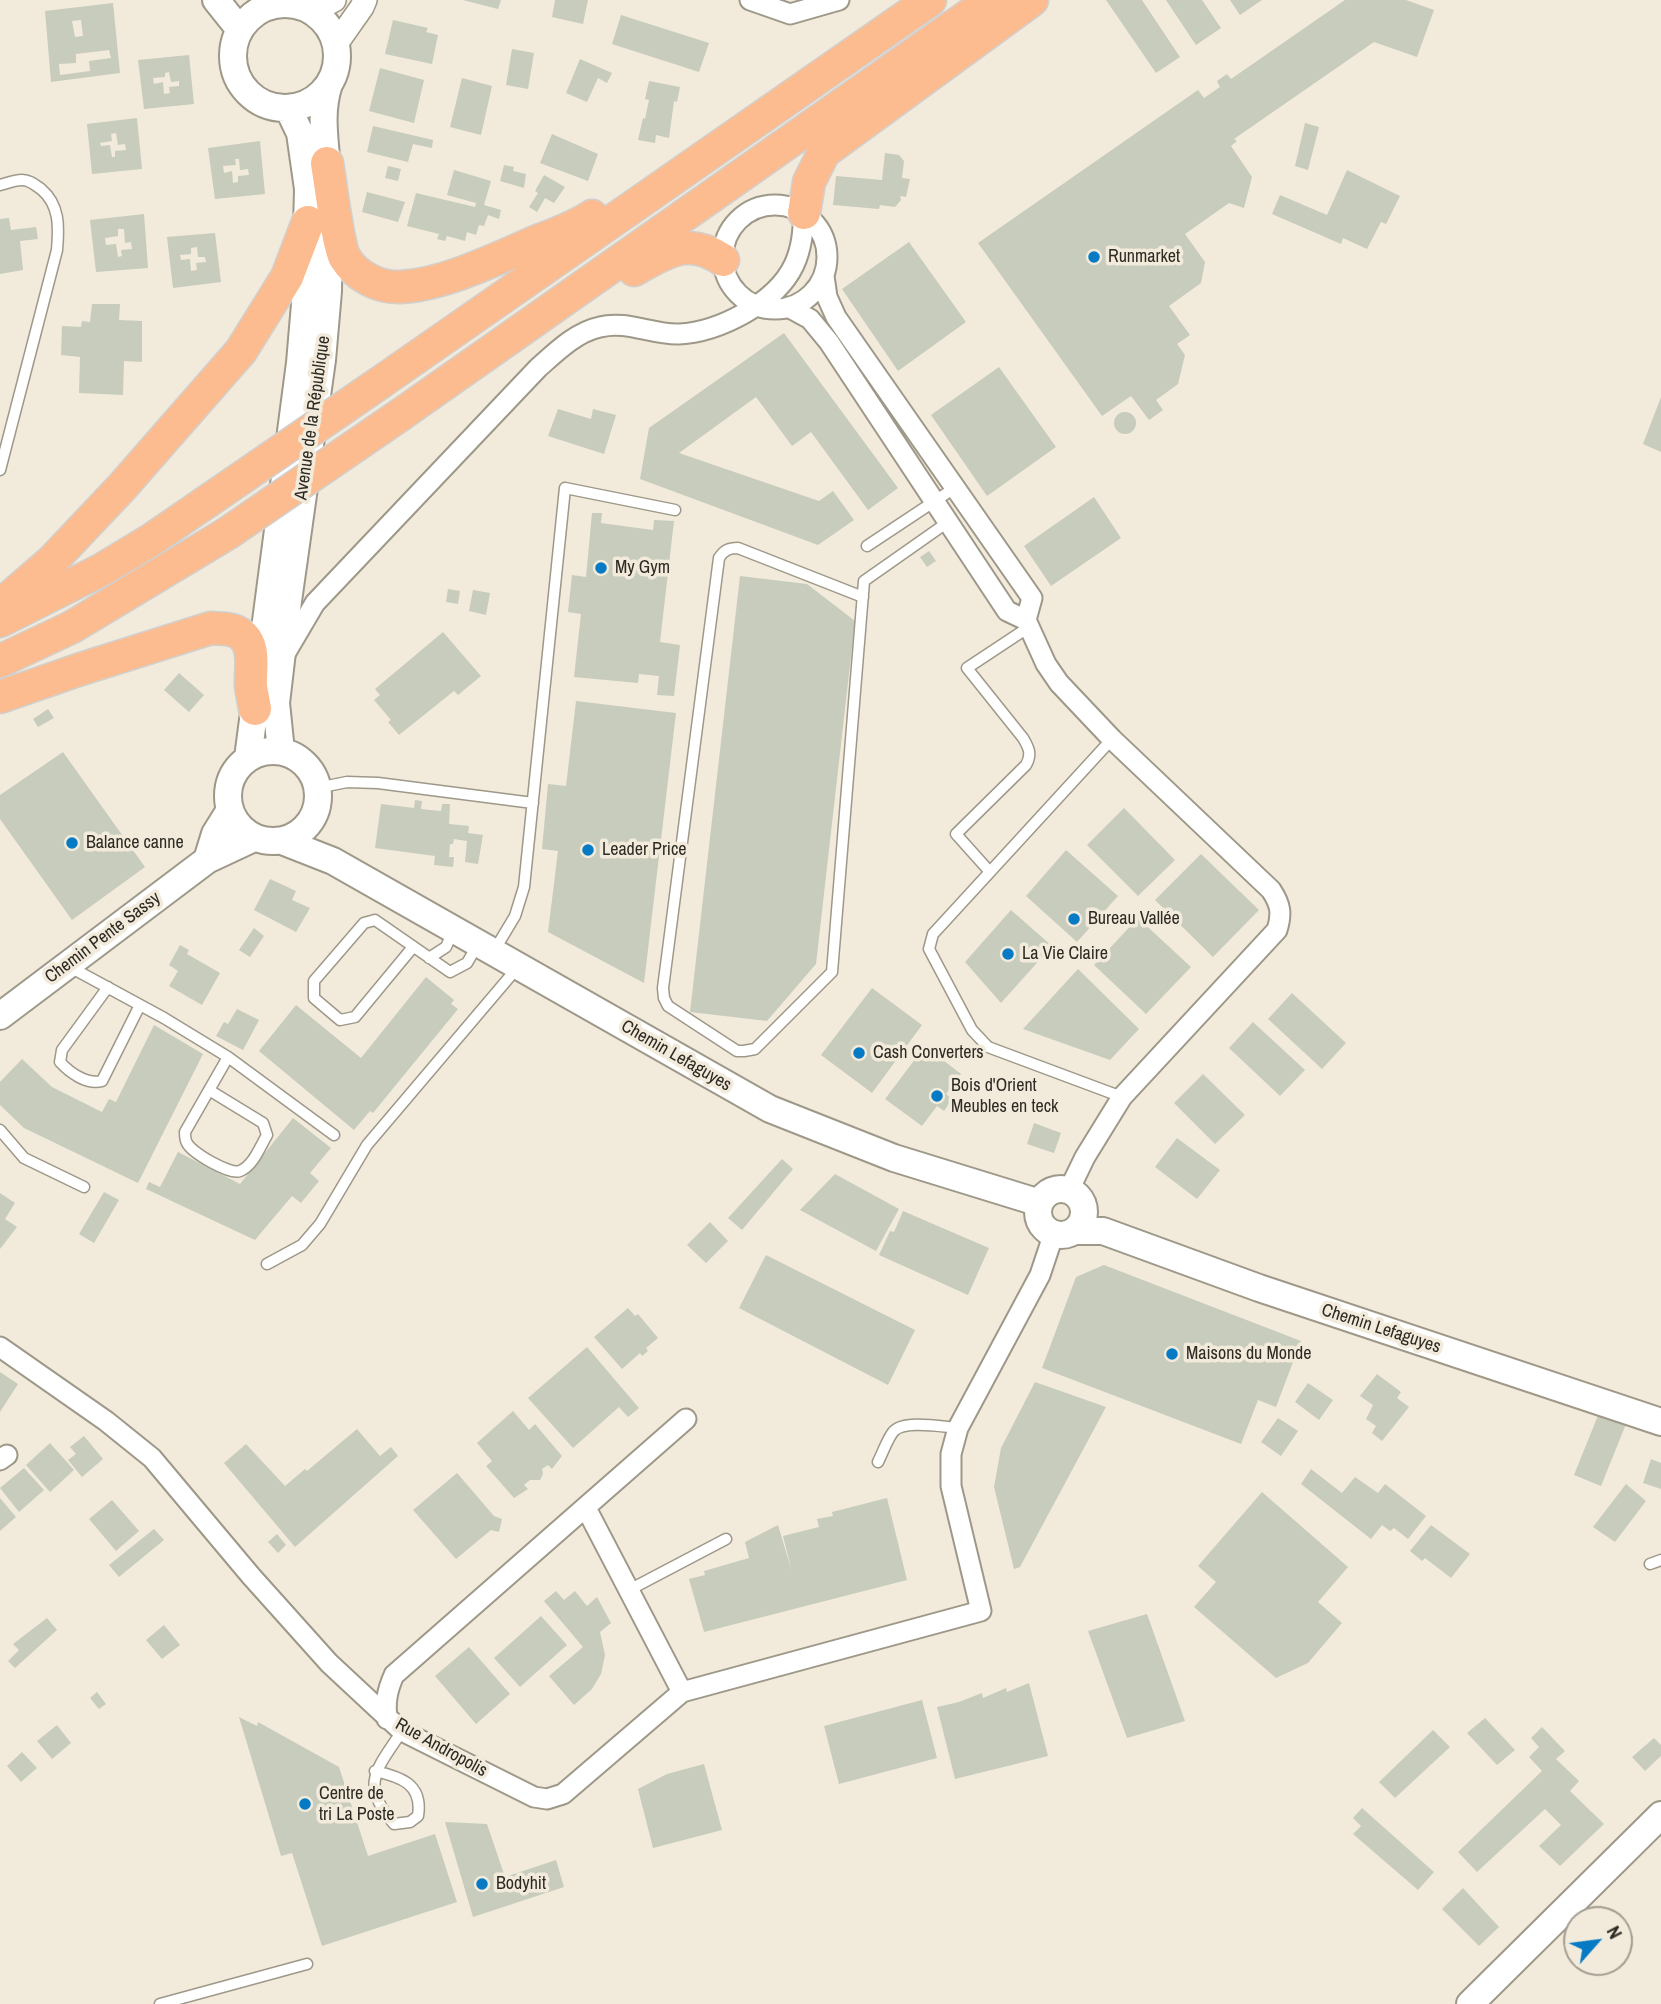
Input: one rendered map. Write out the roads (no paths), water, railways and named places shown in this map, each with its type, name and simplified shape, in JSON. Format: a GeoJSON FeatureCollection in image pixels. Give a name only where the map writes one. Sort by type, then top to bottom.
{"type":"FeatureCollection","features":[{"type":"Feature","properties":{"kind":"highway"},"geometry":{"type":"LineString","coordinates":[[0,621],[103,569],[205,503],[930,0]]}},
{"type":"Feature","properties":{"kind":"highway"},"geometry":{"type":"LineString","coordinates":[[0,661],[72,626],[228,533],[991,0]]}},
{"type":"Feature","properties":{"kind":"highway"},"geometry":{"type":"LineString","coordinates":[[804,213],[809,182],[824,152],[1032,0]]}},
{"type":"Feature","properties":{"kind":"highway"},"geometry":{"type":"LineString","coordinates":[[327,163],[343,256],[353,268],[368,279],[384,285],[430,282],[492,261],[582,223],[811,83]]}},
{"type":"Feature","properties":{"kind":"highway"},"geometry":{"type":"LineString","coordinates":[[0,606],[52,561],[122,487],[241,351],[287,277],[308,222]]}},
{"type":"Feature","properties":{"kind":"highway"},"geometry":{"type":"LineString","coordinates":[[475,361],[664,253],[686,247],[700,248],[723,260]]}},
{"type":"Feature","properties":{"kind":"highway"},"geometry":{"type":"LineString","coordinates":[[0,697],[211,628],[241,633],[247,643],[252,656],[251,686],[255,709]]}},
{"type":"Feature","properties":{"kind":"main road"},"geometry":{"type":"LineString","coordinates":[[216,0],[240,30]]}},
{"type":"Feature","properties":{"kind":"main road"},"geometry":{"type":"LineString","coordinates":[[304,4],[327,26],[335,44],[336,65],[329,84],[312,101],[288,108],[265,104],[245,89],[235,66],[234,54],[240,30],[247,21],[266,8],[304,4]]}},
{"type":"Feature","properties":{"kind":"main road","name":"Avenue de la République"},"geometry":{"type":"LineString","coordinates":[[281,751],[276,703],[326,326],[329,222],[327,163],[322,125],[324,99],[329,84]]}},
{"type":"Feature","properties":{"kind":"main road","name":"Avenue de la République"},"geometry":{"type":"LineString","coordinates":[[248,758],[300,363],[308,222],[307,189],[300,133],[288,108]]}},
{"type":"Feature","properties":{"kind":"main road"},"geometry":{"type":"LineString","coordinates":[[264,751],[281,751],[309,768],[317,788],[316,810],[312,820],[293,837],[282,841],[266,841],[254,838],[240,827],[230,810],[228,790],[234,772],[248,758],[264,751]]}},
{"type":"Feature","properties":{"kind":"main road"},"geometry":{"type":"LineString","coordinates":[[207,860],[215,834],[230,810]]}},
{"type":"Feature","properties":{"kind":"main road"},"geometry":{"type":"LineString","coordinates":[[312,820],[333,861]]}},
{"type":"Feature","properties":{"kind":"main road","name":"Chemin Pente Sassy"},"geometry":{"type":"LineString","coordinates":[[0,1016],[207,860],[254,838]]}},
{"type":"Feature","properties":{"kind":"main road","name":"Chemin Lefaguyes"},"geometry":{"type":"LineString","coordinates":[[282,841],[333,861],[770,1109],[894,1158],[1040,1203]]}},
{"type":"Feature","properties":{"kind":"main road"},"geometry":{"type":"LineString","coordinates":[[1076,1197],[1083,1219],[1064,1232],[1042,1225],[1038,1210],[1040,1203],[1048,1192],[1062,1188],[1076,1197],[1102,1231]]}},
{"type":"Feature","properties":{"kind":"main road","name":"Chemin Lefaguyes"},"geometry":{"type":"LineString","coordinates":[[1064,1232],[1102,1231],[1259,1288],[1661,1422]]}},
{"type":"Feature","properties":{"kind":"main road"},"geometry":{"type":"LineString","coordinates":[[1470,2004],[1661,1815]]}},
{"type":"Feature","properties":{"kind":"street"},"geometry":{"type":"LineString","coordinates":[[335,44],[365,0]]}},
{"type":"Feature","properties":{"kind":"street"},"geometry":{"type":"LineString","coordinates":[[750,0],[789,14],[839,0]]}},
{"type":"Feature","properties":{"kind":"street"},"geometry":{"type":"LineString","coordinates":[[824,276],[815,290],[803,301],[789,307],[772,309],[756,305],[743,298],[726,275],[724,244],[730,228],[741,216],[772,204],[789,206],[812,219],[826,246],[824,276],[827,297],[836,317],[1032,598],[1027,623]]}},
{"type":"Feature","properties":{"kind":"street"},"geometry":{"type":"LineString","coordinates":[[281,662],[315,603],[564,344],[598,327],[619,325],[678,334],[716,326],[748,312],[778,288],[793,267],[802,240],[804,213]]}},
{"type":"Feature","properties":{"kind":"street"},"geometry":{"type":"LineString","coordinates":[[789,307],[810,319],[829,342],[1007,611],[1027,623],[1059,683],[1112,738],[1271,890],[1279,901],[1282,915],[1277,930],[1122,1097],[1085,1157],[1076,1197]]}},
{"type":"Feature","properties":{"kind":"street"},"geometry":{"type":"LineString","coordinates":[[958,1428],[1064,1232]]}},
{"type":"Feature","properties":{"kind":"street","name":"Rue Andropolis"},"geometry":{"type":"LineString","coordinates":[[0,1347],[106,1421],[152,1458],[312,1644],[395,1725],[534,1797],[547,1799],[563,1794],[682,1692],[981,1611],[951,1486],[951,1454],[958,1428]]}},
{"type":"Feature","properties":{"kind":"street"},"geometry":{"type":"LineString","coordinates":[[395,1725],[385,1702],[387,1689],[394,1675],[686,1419]]}},
{"type":"Feature","properties":{"kind":"street"},"geometry":{"type":"LineString","coordinates":[[586,1508],[682,1692]]}},
{"type":"Feature","properties":{"kind":"lane"},"geometry":{"type":"LineString","coordinates":[[0,185],[22,180],[33,183],[50,196],[56,209],[59,230],[57,250],[0,470]]}},
{"type":"Feature","properties":{"kind":"lane"},"geometry":{"type":"LineString","coordinates":[[867,546],[956,487]]}},
{"type":"Feature","properties":{"kind":"lane"},"geometry":{"type":"LineString","coordinates":[[414,947],[355,1017],[340,1020],[314,998],[314,981],[364,923],[375,920],[414,947],[429,958],[450,972],[467,963],[486,947],[515,916],[524,887],[565,488],[675,510]]}},
{"type":"Feature","properties":{"kind":"lane"},"geometry":{"type":"LineString","coordinates":[[863,597],[738,548],[730,548],[719,558],[663,988],[668,1006],[737,1051],[755,1049],[832,972],[863,597],[864,581],[948,522]]}},
{"type":"Feature","properties":{"kind":"lane"},"geometry":{"type":"LineString","coordinates":[[990,872],[956,834],[1026,765],[1030,758],[1029,749],[967,668],[1027,623]]}},
{"type":"Feature","properties":{"kind":"lane"},"geometry":{"type":"LineString","coordinates":[[1112,738],[933,934],[929,949],[972,1030],[988,1047],[1122,1097]]}},
{"type":"Feature","properties":{"kind":"lane"},"geometry":{"type":"LineString","coordinates":[[317,788],[346,782],[378,783],[533,803]]}},
{"type":"Feature","properties":{"kind":"lane"},"geometry":{"type":"LineString","coordinates":[[429,958],[446,947],[455,928]]}},
{"type":"Feature","properties":{"kind":"lane"},"geometry":{"type":"LineString","coordinates":[[67,965],[228,1057],[334,1135]]}},
{"type":"Feature","properties":{"kind":"lane"},"geometry":{"type":"LineString","coordinates":[[267,1264],[302,1245],[320,1224],[367,1145],[518,966]]}},
{"type":"Feature","properties":{"kind":"lane"},"geometry":{"type":"LineString","coordinates":[[108,987],[62,1050],[60,1062],[70,1073],[95,1083],[102,1081],[140,1005]]}},
{"type":"Feature","properties":{"kind":"lane"},"geometry":{"type":"LineString","coordinates":[[209,1090],[264,1123],[267,1135],[250,1164],[242,1170],[232,1172],[196,1153],[186,1142],[185,1132],[209,1090],[228,1057]]}},
{"type":"Feature","properties":{"kind":"lane"},"geometry":{"type":"LineString","coordinates":[[0,1130],[24,1158],[84,1187]]}},
{"type":"Feature","properties":{"kind":"lane"},"geometry":{"type":"LineString","coordinates":[[878,1462],[893,1431],[899,1427],[909,1424],[958,1428]]}},
{"type":"Feature","properties":{"kind":"lane"},"geometry":{"type":"LineString","coordinates":[[629,1590],[726,1539]]}},
{"type":"Feature","properties":{"kind":"lane"},"geometry":{"type":"LineString","coordinates":[[1650,1564],[1661,1560]]}},
{"type":"Feature","properties":{"kind":"lane"},"geometry":{"type":"LineString","coordinates":[[375,1771],[398,1777],[416,1793],[420,1803],[418,1815],[410,1822],[394,1824],[381,1808],[374,1788],[375,1771],[395,1725]]}},
{"type":"Feature","properties":{"kind":"lane"},"geometry":{"type":"LineString","coordinates":[[160,2004],[307,1964]]}},
{"type":"Feature","properties":{"kind":"place","name":"Runmarket"},"geometry":{"type":"Point","coordinates":[1094,257]}},
{"type":"Feature","properties":{"kind":"place","name":"My Gym"},"geometry":{"type":"Point","coordinates":[601,568]}},
{"type":"Feature","properties":{"kind":"place","name":"Balance canne"},"geometry":{"type":"Point","coordinates":[72,843]}},
{"type":"Feature","properties":{"kind":"place","name":"Leader Price"},"geometry":{"type":"Point","coordinates":[588,850]}},
{"type":"Feature","properties":{"kind":"place","name":"Bureau Vallée"},"geometry":{"type":"Point","coordinates":[1074,919]}},
{"type":"Feature","properties":{"kind":"place","name":"La Vie Claire"},"geometry":{"type":"Point","coordinates":[1008,954]}},
{"type":"Feature","properties":{"kind":"place","name":"Cash Converters"},"geometry":{"type":"Point","coordinates":[859,1053]}},
{"type":"Feature","properties":{"kind":"place","name":"Bois d'Orient Meubles en teck"},"geometry":{"type":"Point","coordinates":[937,1096]}},
{"type":"Feature","properties":{"kind":"place","name":"Maisons du Monde"},"geometry":{"type":"Point","coordinates":[1172,1354]}},
{"type":"Feature","properties":{"kind":"place","name":"Centre de tri La Poste"},"geometry":{"type":"Point","coordinates":[305,1804]}},
{"type":"Feature","properties":{"kind":"place","name":"Bodyhit"},"geometry":{"type":"Point","coordinates":[482,1884]}}]}
